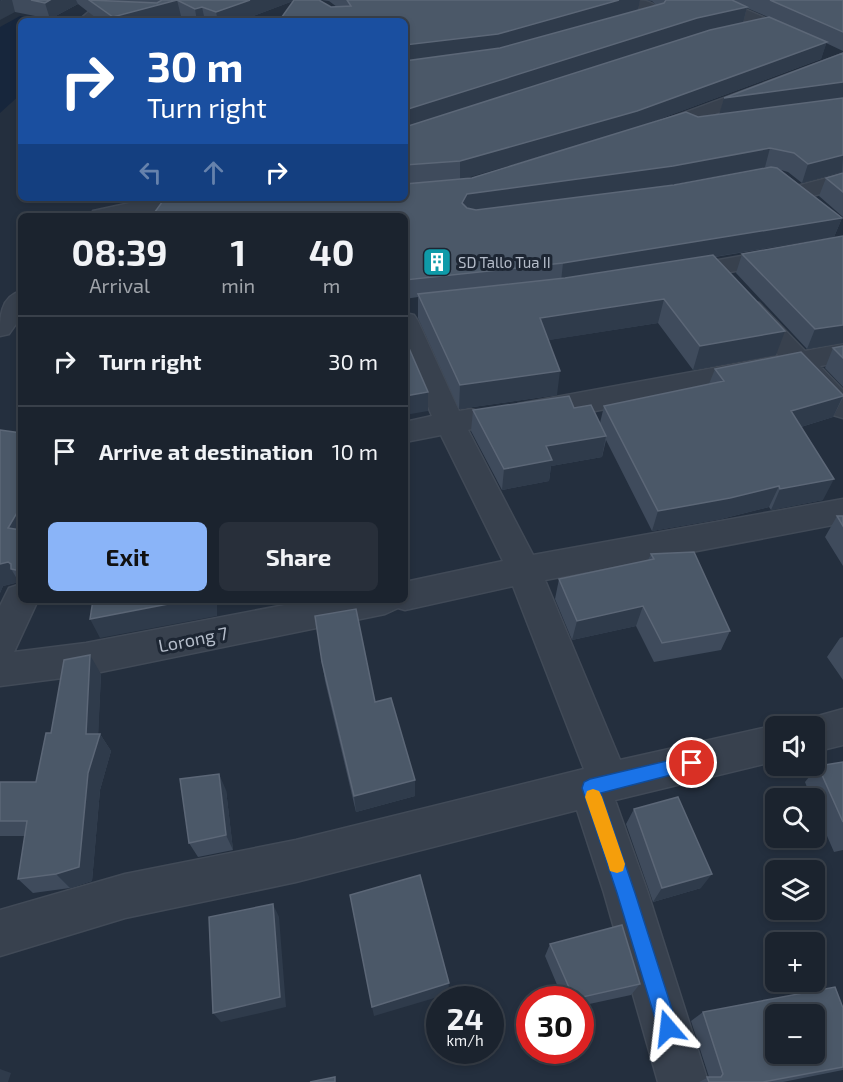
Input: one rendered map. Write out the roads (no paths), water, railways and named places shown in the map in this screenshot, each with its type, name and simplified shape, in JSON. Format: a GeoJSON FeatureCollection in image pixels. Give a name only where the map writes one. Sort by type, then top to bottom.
{"type":"FeatureCollection","features":[{"type":"Feature","properties":{"kind":"street"},"geometry":{"type":"LineString","coordinates":[[87,0],[109,9],[92,18]]}},
{"type":"Feature","properties":{"kind":"street"},"geometry":{"type":"LineString","coordinates":[[604,27],[654,13],[637,0]]}},
{"type":"Feature","properties":{"kind":"street"},"geometry":{"type":"LineString","coordinates":[[710,0],[843,59]]}},
{"type":"Feature","properties":{"kind":"street"},"geometry":{"type":"LineString","coordinates":[[732,33],[768,25]]}},
{"type":"Feature","properties":{"kind":"street"},"geometry":{"type":"LineString","coordinates":[[633,137],[671,125],[843,59]]}},
{"type":"Feature","properties":{"kind":"street"},"geometry":{"type":"LineString","coordinates":[[671,125],[696,127],[729,123]]}},
{"type":"Feature","properties":{"kind":"street"},"geometry":{"type":"LineString","coordinates":[[815,208],[788,186],[843,181]]}},
{"type":"Feature","properties":{"kind":"street"},"geometry":{"type":"LineString","coordinates":[[115,213],[144,207],[221,213]]}},
{"type":"Feature","properties":{"kind":"street"},"geometry":{"type":"LineString","coordinates":[[840,233],[717,279],[843,408]]}},
{"type":"Feature","properties":{"kind":"street"},"geometry":{"type":"LineString","coordinates":[[0,328],[18,303]]}},
{"type":"Feature","properties":{"kind":"street"},"geometry":{"type":"LineString","coordinates":[[412,312],[449,422],[524,570],[600,785],[630,904],[683,1082]]}},
{"type":"Feature","properties":{"kind":"street"},"geometry":{"type":"LineString","coordinates":[[408,431],[449,422],[590,402],[843,353]]}},
{"type":"Feature","properties":{"kind":"street"},"geometry":{"type":"LineString","coordinates":[[408,595],[524,570],[843,511]]}},
{"type":"Feature","properties":{"kind":"street"},"geometry":{"type":"LineString","coordinates":[[0,644],[18,603]]}},
{"type":"Feature","properties":{"kind":"street","name":"Lorong 7"},"geometry":{"type":"LineString","coordinates":[[0,670],[87,659],[370,603]]}},
{"type":"Feature","properties":{"kind":"street"},"geometry":{"type":"LineString","coordinates":[[825,732],[843,728]]}},
{"type":"Feature","properties":{"kind":"street"},"geometry":{"type":"LineString","coordinates":[[0,933],[125,896],[296,861],[765,746]]}},
{"type":"Feature","properties":{"kind":"water"},"geometry":{"type":"Polygon","coordinates":[[[20,16],[36,18],[18,18],[18,97],[0,113],[0,27],[20,16]]]}},
{"type":"Feature","properties":{"kind":"place","name":"SD Tallo Tua II"},"geometry":{"type":"Point","coordinates":[437,262]}}]}
